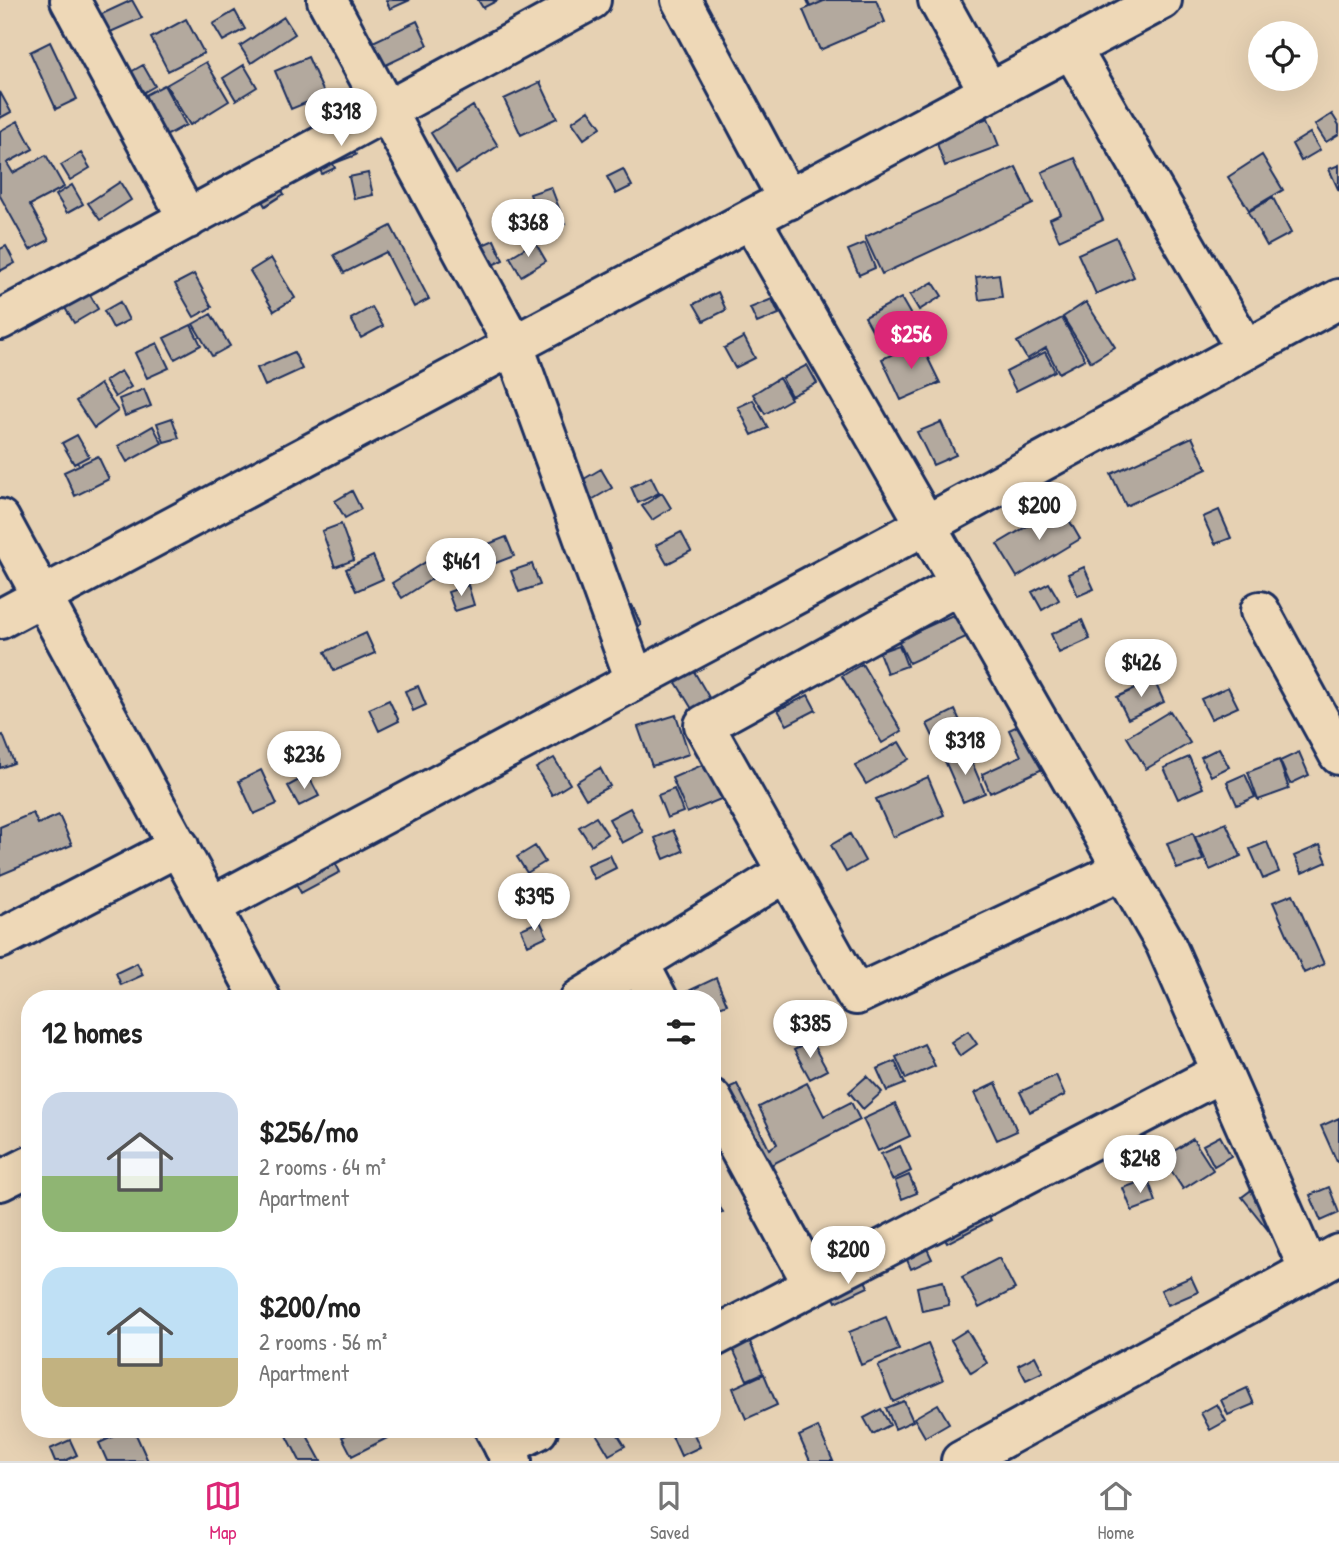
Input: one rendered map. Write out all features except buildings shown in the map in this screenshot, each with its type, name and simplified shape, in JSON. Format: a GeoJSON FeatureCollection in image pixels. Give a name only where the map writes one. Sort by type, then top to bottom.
{"type":"FeatureCollection","features":[{"type":"Feature","properties":{"kind":"street"},"geometry":{"type":"LineString","coordinates":[[70,0],[188,219]]}},
{"type":"Feature","properties":{"kind":"street"},"geometry":{"type":"LineString","coordinates":[[327,0],[514,346],[635,680]]}},
{"type":"Feature","properties":{"kind":"street"},"geometry":{"type":"LineString","coordinates":[[0,320],[591,0]]}},
{"type":"Feature","properties":{"kind":"street"},"geometry":{"type":"LineString","coordinates":[[681,0],[788,200]]}},
{"type":"Feature","properties":{"kind":"street"},"geometry":{"type":"LineString","coordinates":[[938,0],[989,92]]}},
{"type":"Feature","properties":{"kind":"street"},"geometry":{"type":"LineString","coordinates":[[0,619],[1162,0]]}},
{"type":"Feature","properties":{"kind":"street"},"geometry":{"type":"LineString","coordinates":[[1071,48],[1246,350]]}},
{"type":"Feature","properties":{"kind":"street"},"geometry":{"type":"LineString","coordinates":[[751,219],[1165,943],[1222,1072],[1324,1262],[961,1461]]}},
{"type":"Feature","properties":{"kind":"street"},"geometry":{"type":"LineString","coordinates":[[212,906],[926,524],[1339,299]]}},
{"type":"Feature","properties":{"kind":"street"},"geometry":{"type":"LineString","coordinates":[[0,519],[256,990]]}},
{"type":"Feature","properties":{"kind":"street"},"geometry":{"type":"LineString","coordinates":[[960,584],[704,726],[856,995],[1122,870]]}},
{"type":"Feature","properties":{"kind":"street"},"geometry":{"type":"LineString","coordinates":[[1260,611],[1339,753]]}},
{"type":"Feature","properties":{"kind":"street"},"geometry":{"type":"LineString","coordinates":[[0,939],[179,846]]}},
{"type":"Feature","properties":{"kind":"street"},"geometry":{"type":"LineString","coordinates":[[595,990],[787,872]]}},
{"type":"Feature","properties":{"kind":"street"},"geometry":{"type":"LineString","coordinates":[[639,963],[654,990]]}},
{"type":"Feature","properties":{"kind":"street"},"geometry":{"type":"LineString","coordinates":[[721,1333],[1222,1072]]}},
{"type":"Feature","properties":{"kind":"street"},"geometry":{"type":"LineString","coordinates":[[721,1115],[813,1285]]}},
{"type":"Feature","properties":{"kind":"street"},"geometry":{"type":"LineString","coordinates":[[0,1181],[21,1170]]}},
{"type":"Feature","properties":{"kind":"street"},"geometry":{"type":"LineString","coordinates":[[503,1446],[520,1438]]}}]}
